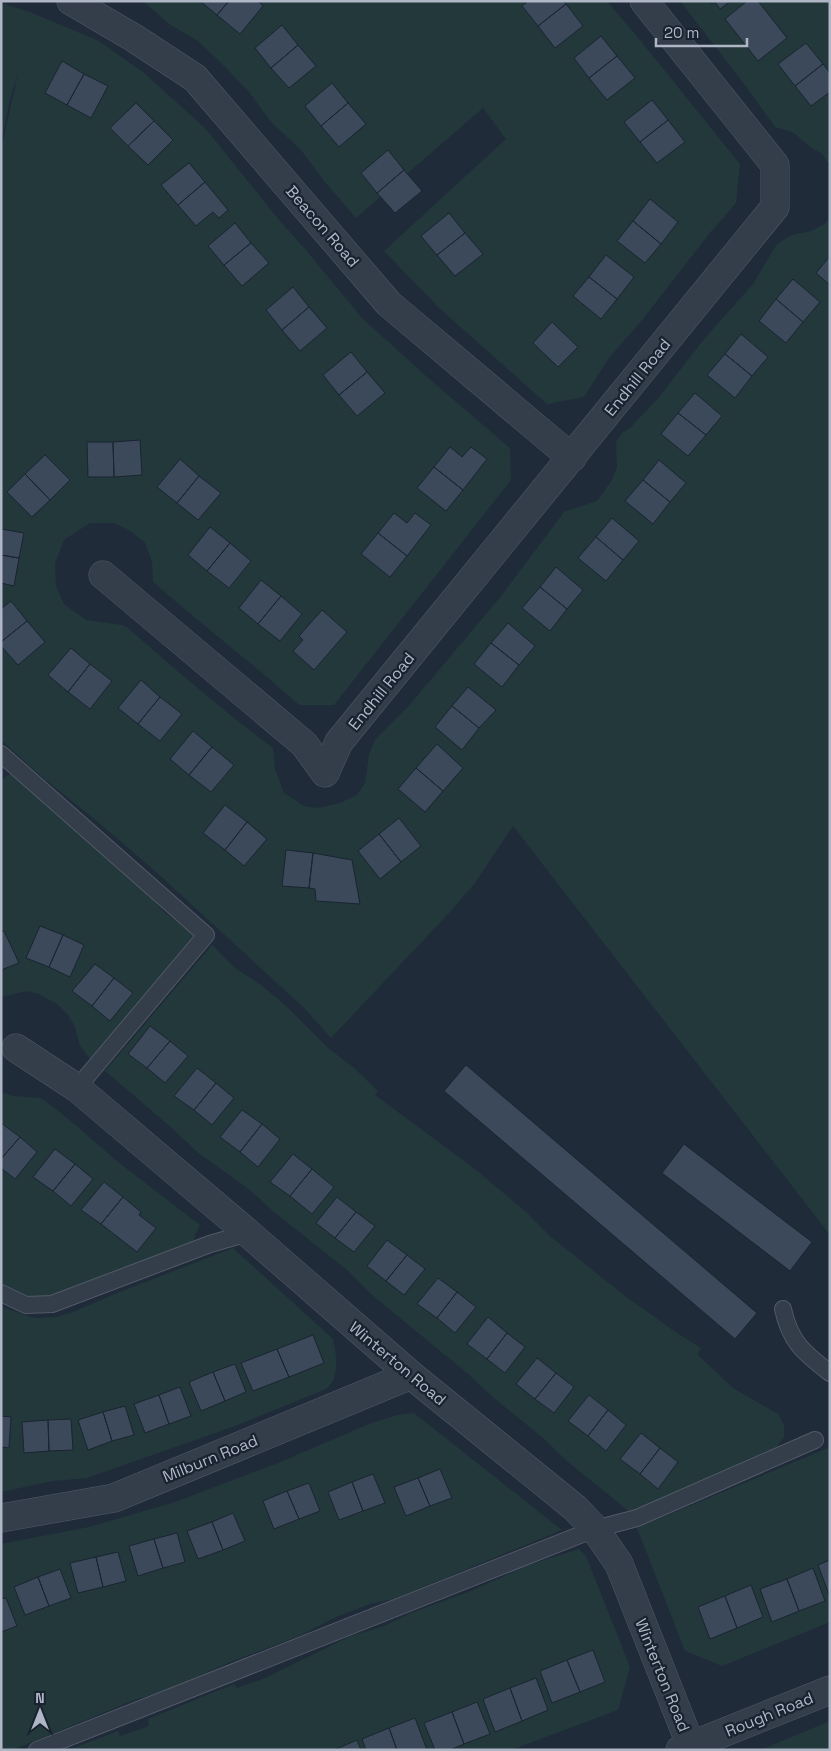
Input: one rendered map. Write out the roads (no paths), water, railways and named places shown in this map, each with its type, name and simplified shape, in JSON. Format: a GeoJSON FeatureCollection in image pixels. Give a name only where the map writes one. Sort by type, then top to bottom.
{"type":"FeatureCollection","features":[{"type":"Feature","properties":{"kind":"street","name":"Beacon Road"},"geometry":{"type":"LineString","coordinates":[[71,1],[134,38],[195,78],[390,304],[572,458]]}},
{"type":"Feature","properties":{"kind":"street","name":"Endhill Road"},"geometry":{"type":"LineString","coordinates":[[103,575],[304,744],[339,742],[775,207],[776,165],[644,1]]}},
{"type":"Feature","properties":{"kind":"street","name":"Winterton Road"},"geometry":{"type":"LineString","coordinates":[[16,1048],[76,1088],[248,1233],[411,1375],[575,1508],[595,1529],[619,1564],[686,1748]]}},
{"type":"Feature","properties":{"kind":"street","name":"Milburn Road"},"geometry":{"type":"LineString","coordinates":[[1,1518],[114,1498],[411,1375]]}},
{"type":"Feature","properties":{"kind":"street","name":"Rough Road"},"geometry":{"type":"LineString","coordinates":[[686,1748],[830,1690]]}},
{"type":"Feature","properties":{"kind":"lane"},"geometry":{"type":"LineString","coordinates":[[1,754],[206,935],[76,1088]]}},
{"type":"Feature","properties":{"kind":"lane"},"geometry":{"type":"LineString","coordinates":[[1,1293],[26,1305],[52,1304],[210,1244],[248,1233]]}},
{"type":"Feature","properties":{"kind":"lane"},"geometry":{"type":"LineString","coordinates":[[783,1309],[787,1327],[804,1354],[830,1373]]}},
{"type":"Feature","properties":{"kind":"lane"},"geometry":{"type":"LineString","coordinates":[[38,1750],[595,1529],[637,1518],[815,1440]]}}]}
